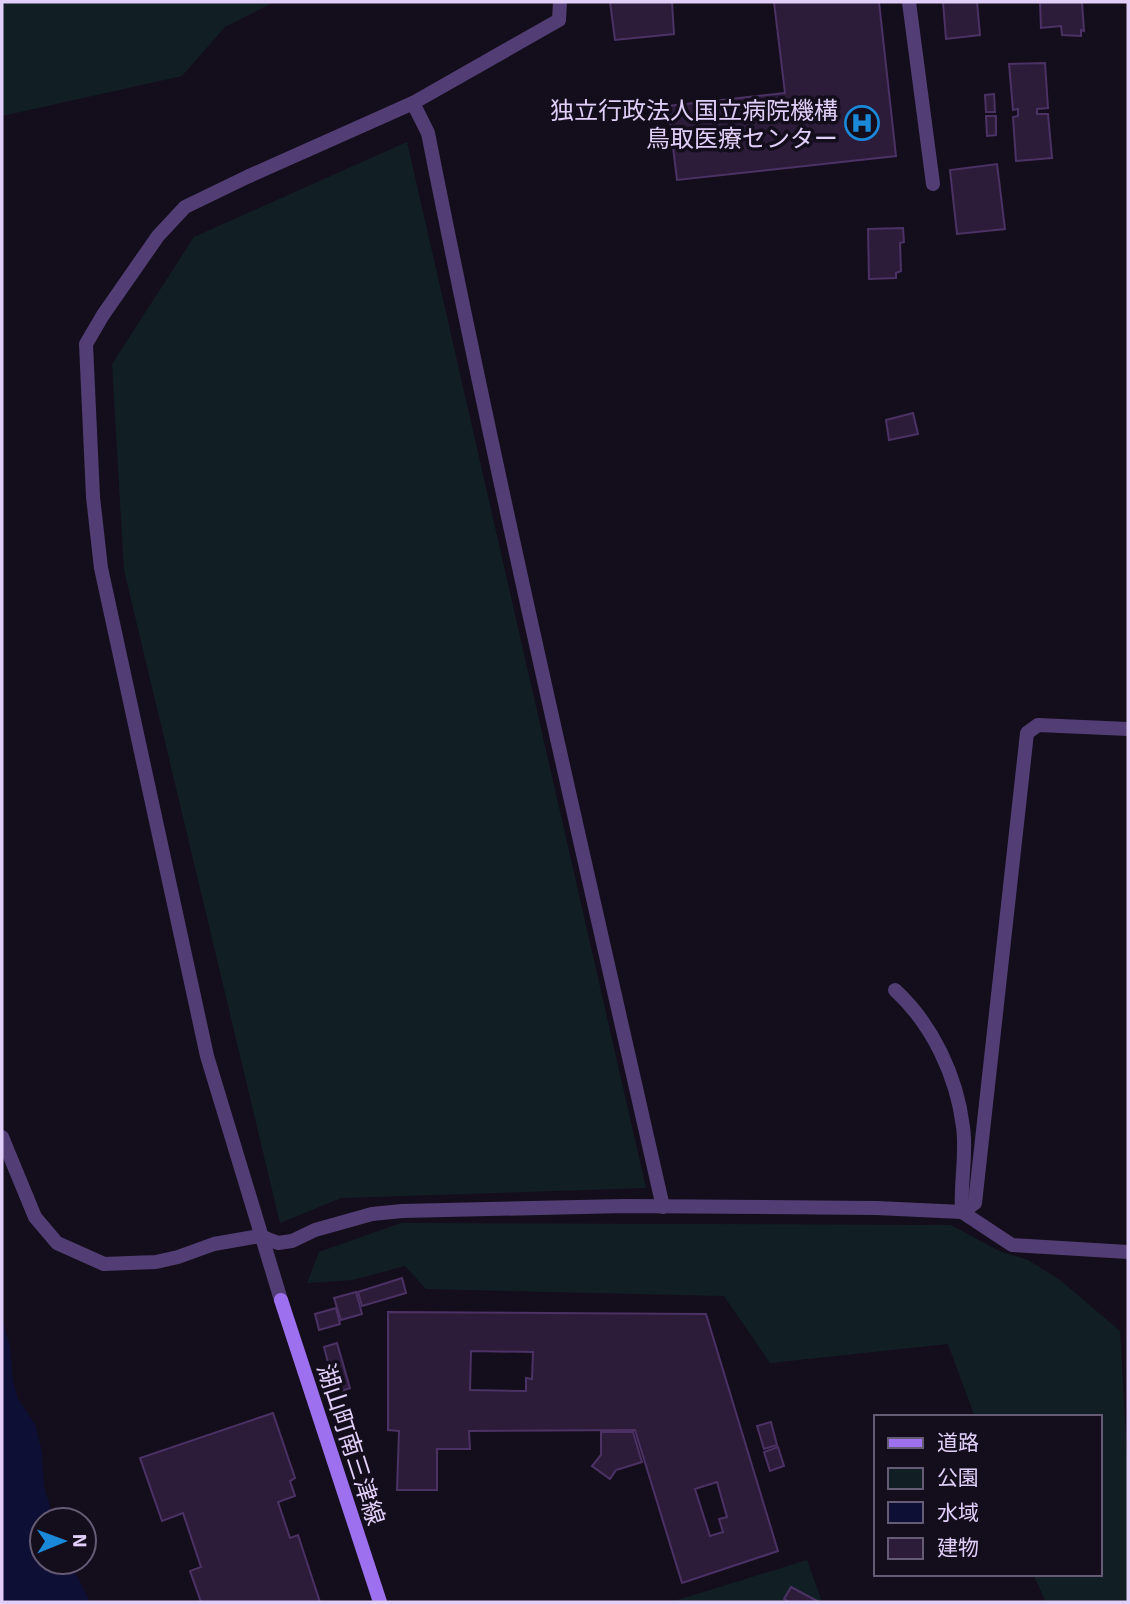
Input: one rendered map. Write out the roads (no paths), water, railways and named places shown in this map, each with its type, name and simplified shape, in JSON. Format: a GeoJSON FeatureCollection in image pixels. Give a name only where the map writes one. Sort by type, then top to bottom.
{"type":"FeatureCollection","features":[{"type":"Feature","properties":{"kind":"street"},"geometry":{"type":"LineString","coordinates":[[260,1236],[206,1056],[101,568],[93,497],[86,344],[103,314],[159,236],[185,207],[413,103],[559,20],[560,2]]}},
{"type":"Feature","properties":{"kind":"street"},"geometry":{"type":"LineString","coordinates":[[909,2],[933,184]]}},
{"type":"Feature","properties":{"kind":"street"},"geometry":{"type":"LineString","coordinates":[[413,103],[428,133],[522,589],[663,1207]]}},
{"type":"Feature","properties":{"kind":"street"},"geometry":{"type":"LineString","coordinates":[[962,1212],[975,1203],[1027,733],[1038,725],[1128,729]]}},
{"type":"Feature","properties":{"kind":"street"},"geometry":{"type":"LineString","coordinates":[[895,990],[910,1004],[938,1044],[952,1082],[964,1127],[960,1192],[962,1212]]}},
{"type":"Feature","properties":{"kind":"street"},"geometry":{"type":"LineString","coordinates":[[2,1137],[35,1217],[57,1243],[104,1264],[156,1262],[214,1244],[260,1236],[278,1243],[292,1241],[315,1230],[372,1214],[402,1210],[663,1207],[877,1208],[962,1212],[1012,1245],[1128,1252]]}},
{"type":"Feature","properties":{"kind":"street","name":"湖山町南三津線"},"geometry":{"type":"LineString","coordinates":[[260,1236],[380,1602]]}},
{"type":"Feature","properties":{"kind":"water"},"geometry":{"type":"Polygon","coordinates":[[[2,1319],[10,1346],[13,1381],[18,1399],[35,1424],[42,1452],[44,1486],[50,1506],[28,1506],[28,1576],[77,1576],[90,1602],[2,1602],[2,1319]]]}},
{"type":"Feature","properties":{"kind":"place","name":"独立行政法人国立病院機構 鳥取医療センター"},"geometry":{"type":"Point","coordinates":[862,123]}}]}
